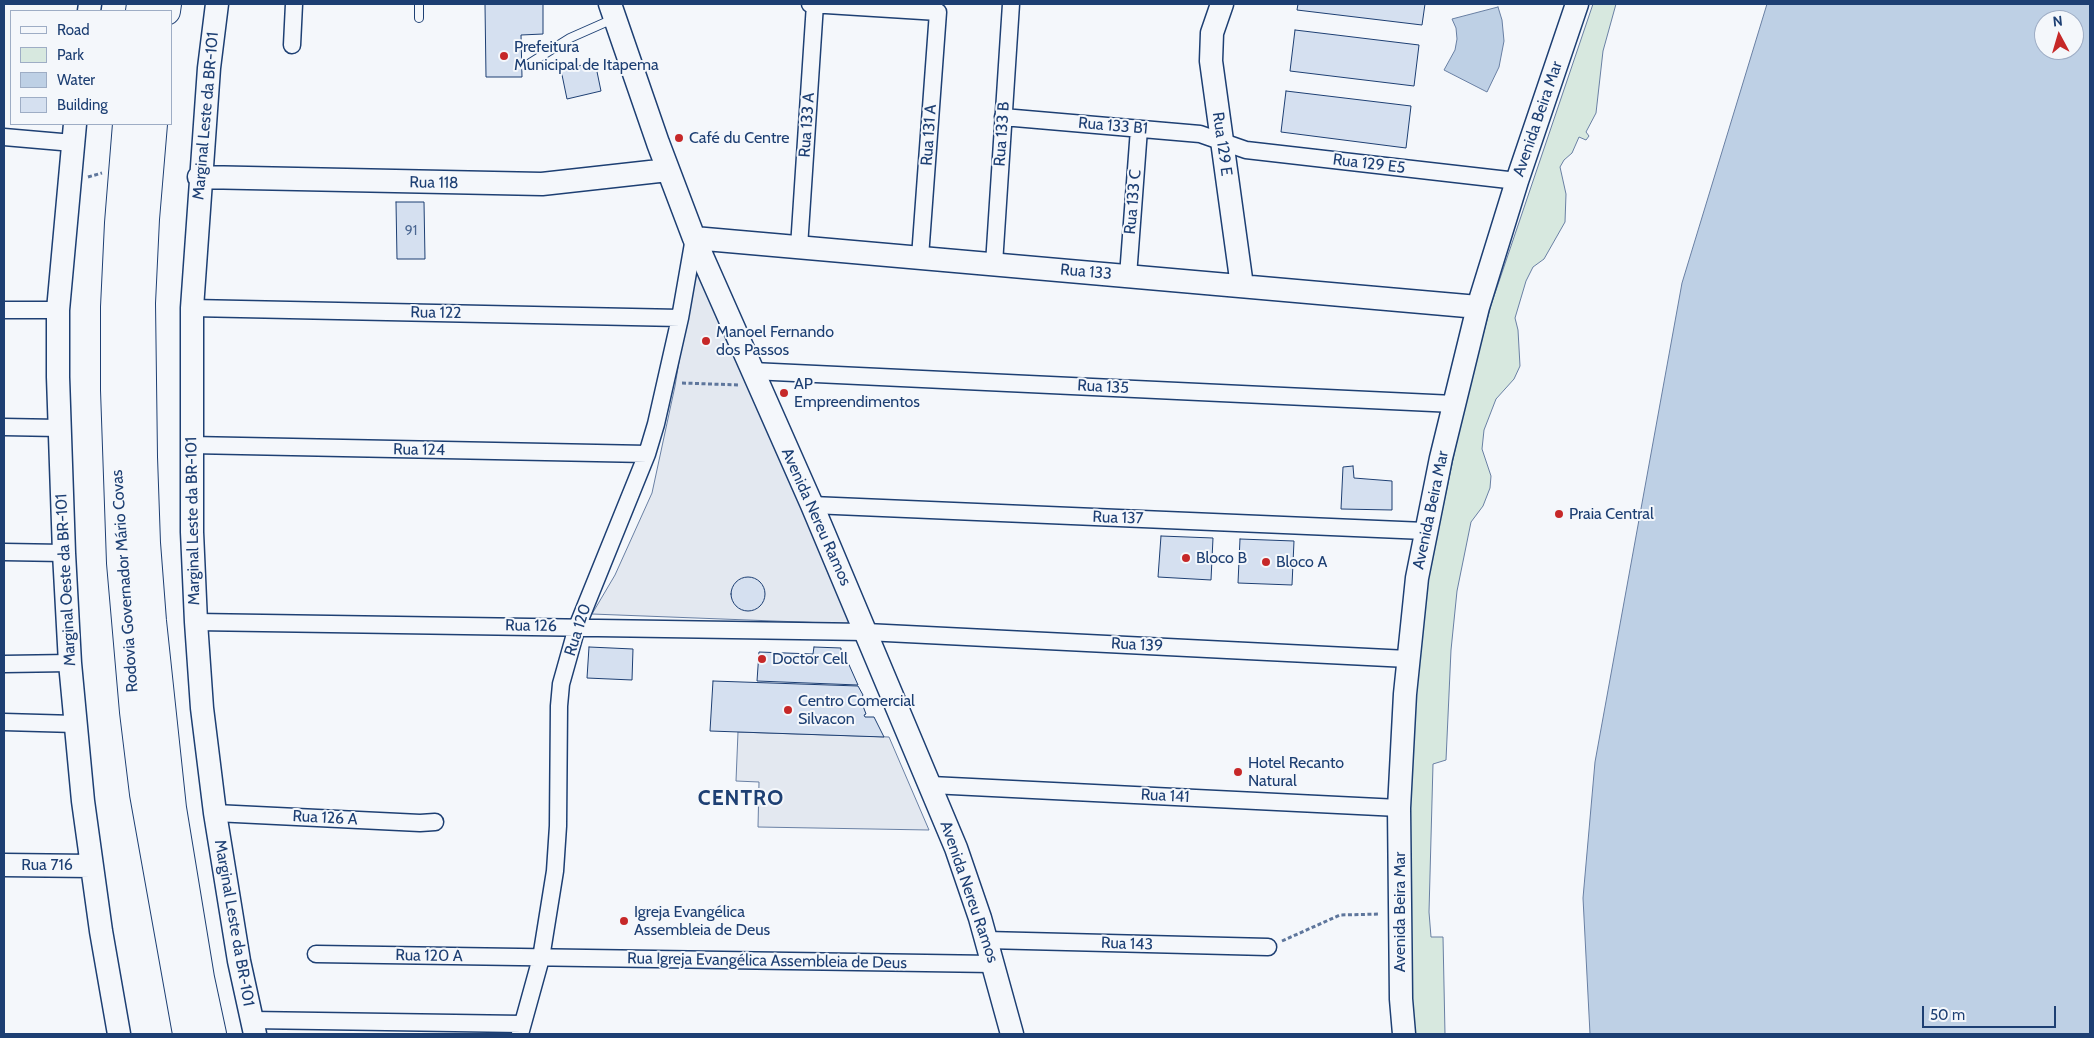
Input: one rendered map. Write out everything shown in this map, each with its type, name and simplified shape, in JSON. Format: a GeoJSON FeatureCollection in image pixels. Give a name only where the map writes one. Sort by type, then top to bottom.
{"type":"FeatureCollection","features":[{"type":"Feature","properties":{"kind":"highway","name":"Rodovia Governador Mário Covas"},"geometry":{"type":"LineString","coordinates":[[127,125],[115,307],[115,390],[121,563],[134,712],[144,794],[187,1034]]}},
{"type":"Feature","properties":{"kind":"highway","name":"Rodovia Governador Mário Covas"},"geometry":{"type":"LineString","coordinates":[[153,125],[145,219],[141,303],[142,447],[146,544],[172,808],[196,959],[212,1034]]}},
{"type":"Feature","properties":{"kind":"main road","name":"Marginal Leste da BR-101"},"geometry":{"type":"LineString","coordinates":[[217,4],[208,68],[192,308],[191,445],[196,622],[202,708],[215,813],[239,961],[253,1027]]}},
{"type":"Feature","properties":{"kind":"main road","name":"Rua 129 E"},"geometry":{"type":"LineString","coordinates":[[1222,4],[1212,33],[1210,48],[1242,286]]}},
{"type":"Feature","properties":{"kind":"main road","name":"Avenida Beira Mar"},"geometry":{"type":"LineString","coordinates":[[1404,1034],[1401,999],[1399,808],[1408,658],[1417,578],[1425,531],[1478,307],[1517,181],[1577,4]]}},
{"type":"Feature","properties":{"kind":"main road","name":"Avenida Nereu Ramos"},"geometry":{"type":"LineString","coordinates":[[613,11],[668,170],[694,238],[812,505],[931,785],[970,886],[1012,1034]]}},
{"type":"Feature","properties":{"kind":"main road","name":"Marginal Oeste da BR-101"},"geometry":{"type":"LineString","coordinates":[[74,134],[58,310],[59,428],[64,553],[75,724],[91,866],[119,1034]]}},
{"type":"Feature","properties":{"kind":"main road","name":"Rua 118"},"geometry":{"type":"LineString","coordinates":[[200,177],[542,184],[584,181],[668,170]]}},
{"type":"Feature","properties":{"kind":"main road","name":"Rua 133"},"geometry":{"type":"LineString","coordinates":[[694,238],[1478,307]]}},
{"type":"Feature","properties":{"kind":"main road","name":"Rua 716"},"geometry":{"type":"LineString","coordinates":[[4,865],[91,866]]}},
{"type":"Feature","properties":{"kind":"street"},"geometry":{"type":"LineString","coordinates":[[292,45],[294,4]]}},
{"type":"Feature","properties":{"kind":"street"},"geometry":{"type":"LineString","coordinates":[[810,4],[815,4]]}},
{"type":"Feature","properties":{"kind":"street","name":"Rua 131 A"},"geometry":{"type":"LineString","coordinates":[[815,4],[938,12],[920,258]]}},
{"type":"Feature","properties":{"kind":"street","name":"Rua 133 A"},"geometry":{"type":"LineString","coordinates":[[798,247],[815,4]]}},
{"type":"Feature","properties":{"kind":"street","name":"Rua 133 B"},"geometry":{"type":"LineString","coordinates":[[994,264],[1011,4]]}},
{"type":"Feature","properties":{"kind":"street","name":"Rua 133 B1"},"geometry":{"type":"LineString","coordinates":[[1003,117],[1200,134],[1222,140]]}},
{"type":"Feature","properties":{"kind":"street","name":"Rua 133 C"},"geometry":{"type":"LineString","coordinates":[[1128,276],[1139,129]]}},
{"type":"Feature","properties":{"kind":"street"},"geometry":{"type":"LineString","coordinates":[[4,136],[74,134]]}},
{"type":"Feature","properties":{"kind":"street","name":"Rua 129 E5"},"geometry":{"type":"LineString","coordinates":[[1222,140],[1246,150],[1517,181]]}},
{"type":"Feature","properties":{"kind":"street","name":"Rua 120"},"geometry":{"type":"LineString","coordinates":[[521,1029],[541,958],[555,871],[562,684],[577,626],[647,454],[667,382],[694,238]]}},
{"type":"Feature","properties":{"kind":"street","name":"Rua 122"},"geometry":{"type":"LineString","coordinates":[[192,308],[680,318]]}},
{"type":"Feature","properties":{"kind":"street"},"geometry":{"type":"LineString","coordinates":[[4,310],[58,310]]}},
{"type":"Feature","properties":{"kind":"street","name":"Rua 135"},"geometry":{"type":"LineString","coordinates":[[755,379],[1454,404]]}},
{"type":"Feature","properties":{"kind":"street"},"geometry":{"type":"LineString","coordinates":[[4,427],[59,428]]}},
{"type":"Feature","properties":{"kind":"street","name":"Rua 124"},"geometry":{"type":"LineString","coordinates":[[191,445],[647,454]]}},
{"type":"Feature","properties":{"kind":"street","name":"Rua 137"},"geometry":{"type":"LineString","coordinates":[[812,505],[1425,531]]}},
{"type":"Feature","properties":{"kind":"street"},"geometry":{"type":"LineString","coordinates":[[4,552],[64,553]]}},
{"type":"Feature","properties":{"kind":"street","name":"Rua 126"},"geometry":{"type":"LineString","coordinates":[[196,622],[577,626],[866,632]]}},
{"type":"Feature","properties":{"kind":"street","name":"Rua 139"},"geometry":{"type":"LineString","coordinates":[[866,632],[1408,658]]}},
{"type":"Feature","properties":{"kind":"street"},"geometry":{"type":"LineString","coordinates":[[4,664],[70,663]]}},
{"type":"Feature","properties":{"kind":"street"},"geometry":{"type":"LineString","coordinates":[[4,722],[75,724]]}},
{"type":"Feature","properties":{"kind":"street","name":"Rua 141"},"geometry":{"type":"LineString","coordinates":[[931,785],[1399,808]]}},
{"type":"Feature","properties":{"kind":"street","name":"Rua 126 A"},"geometry":{"type":"LineString","coordinates":[[215,813],[392,822],[435,822]]}},
{"type":"Feature","properties":{"kind":"street","name":"Rua 143"},"geometry":{"type":"LineString","coordinates":[[986,940],[1268,947]]}},
{"type":"Feature","properties":{"kind":"street","name":"Rua 120 A"},"geometry":{"type":"LineString","coordinates":[[316,954],[541,958]]}},
{"type":"Feature","properties":{"kind":"street","name":"Rua Igreja Evangélica Assembleia de Deus"},"geometry":{"type":"LineString","coordinates":[[541,958],[993,964]]}},
{"type":"Feature","properties":{"kind":"street"},"geometry":{"type":"LineString","coordinates":[[253,1027],[521,1029]]}},
{"type":"Feature","properties":{"kind":"lane"},"geometry":{"type":"LineString","coordinates":[[419,4],[419,18]]}},
{"type":"Feature","properties":{"kind":"lane"},"geometry":{"type":"LineString","coordinates":[[527,65],[613,11]]}},
{"type":"Feature","properties":{"kind":"path"},"geometry":{"type":"LineString","coordinates":[[667,382],[755,379]]}},
{"type":"Feature","properties":{"kind":"path"},"geometry":{"type":"LineString","coordinates":[[1268,947],[1340,915],[1400,913]]}},
{"type":"Feature","properties":{"kind":"green space"},"geometry":{"type":"Polygon","coordinates":[[[1593,4],[1616,4],[1603,51],[1596,113],[1586,132],[1589,136],[1586,140],[1579,137],[1572,153],[1564,160],[1560,167],[1566,194],[1565,222],[1544,259],[1533,267],[1526,281],[1515,318],[1518,330],[1520,366],[1514,379],[1496,399],[1484,430],[1482,449],[1491,476],[1490,488],[1483,506],[1471,522],[1457,591],[1451,650],[1446,760],[1433,764],[1429,912],[1431,937],[1443,937],[1445,1034],[1413,1034],[1408,828],[1416,672],[1425,591],[1466,398],[1491,305],[1593,4]]]}},
{"type":"Feature","properties":{"kind":"shaded area"},"geometry":{"type":"Polygon","coordinates":[[[695,264],[852,624],[592,614],[615,575],[652,493],[675,386],[695,264]]]}},
{"type":"Feature","properties":{"kind":"shaded area"},"geometry":{"type":"Polygon","coordinates":[[[738,732],[889,737],[929,830],[758,827],[759,782],[736,781],[738,732]]]}},
{"type":"Feature","properties":{"kind":"water"},"geometry":{"type":"Polygon","coordinates":[[[1767,4],[2090,4],[2090,1034],[1590,1034],[1583,898],[1595,762],[1682,283],[1767,4]]]}},
{"type":"Feature","properties":{"kind":"water"},"geometry":{"type":"Polygon","coordinates":[[[1498,7],[1502,20],[1504,41],[1499,67],[1487,92],[1444,70],[1455,50],[1457,39],[1456,28],[1452,19],[1498,7]]]}},
{"type":"Feature","properties":{"kind":"building","name":"Prefeitura Municipal de Itapema"},"geometry":{"type":"Polygon","coordinates":[[[485,4],[543,4],[543,34],[521,35],[522,77],[486,77],[485,4]]]}},
{"type":"Feature","properties":{"kind":"building"},"geometry":{"type":"Polygon","coordinates":[[[1298,4],[1425,4],[1422,25],[1297,10],[1298,4]]]}},
{"type":"Feature","properties":{"kind":"building"},"geometry":{"type":"Polygon","coordinates":[[[1295,30],[1419,45],[1414,86],[1290,71],[1295,30]]]}},
{"type":"Feature","properties":{"kind":"building"},"geometry":{"type":"Polygon","coordinates":[[[595,62],[601,91],[567,99],[561,70],[595,62]]]}},
{"type":"Feature","properties":{"kind":"building"},"geometry":{"type":"Polygon","coordinates":[[[1286,91],[1411,106],[1406,148],[1281,132],[1286,91]]]}},
{"type":"Feature","properties":{"kind":"building"},"geometry":{"type":"Polygon","coordinates":[[[396,202],[424,202],[425,259],[397,259],[396,202]]]}},
{"type":"Feature","properties":{"kind":"building"},"geometry":{"type":"Polygon","coordinates":[[[1353,466],[1354,478],[1392,481],[1392,510],[1341,509],[1343,467],[1353,466]]]}},
{"type":"Feature","properties":{"kind":"building","name":"Bloco B"},"geometry":{"type":"Polygon","coordinates":[[[1161,536],[1213,538],[1211,580],[1158,577],[1161,536]]]}},
{"type":"Feature","properties":{"kind":"building","name":"Bloco A"},"geometry":{"type":"Polygon","coordinates":[[[1240,539],[1294,541],[1292,585],[1238,583],[1240,539]]]}},
{"type":"Feature","properties":{"kind":"building"},"geometry":{"type":"Polygon","coordinates":[[[748,577],[755,578],[760,582],[764,587],[764,601],[760,606],[755,610],[748,611],[741,610],[736,606],[732,601],[731,594],[732,587],[736,582],[741,578],[748,577]]]}},
{"type":"Feature","properties":{"kind":"building"},"geometry":{"type":"Polygon","coordinates":[[[589,647],[633,649],[632,680],[587,678],[589,647]]]}},
{"type":"Feature","properties":{"kind":"building"},"geometry":{"type":"Polygon","coordinates":[[[814,647],[841,648],[841,655],[846,658],[858,685],[757,681],[759,652],[813,654],[814,647]]]}},
{"type":"Feature","properties":{"kind":"building","name":"Centro Comercial Silvacon"},"geometry":{"type":"Polygon","coordinates":[[[713,681],[858,686],[863,695],[858,703],[860,707],[863,706],[866,714],[864,715],[865,717],[874,717],[884,737],[710,731],[713,681]]]}},
{"type":"Feature","properties":{"kind":"place","name":"Prefeitura Municipal de Itapema"},"geometry":{"type":"Point","coordinates":[504,56]}},
{"type":"Feature","properties":{"kind":"place","name":"Café du Centre"},"geometry":{"type":"Point","coordinates":[679,138]}},
{"type":"Feature","properties":{"kind":"place","name":"Manoel Fernando dos Passos"},"geometry":{"type":"Point","coordinates":[706,341]}},
{"type":"Feature","properties":{"kind":"place","name":"AP Empreendimentos"},"geometry":{"type":"Point","coordinates":[784,393]}},
{"type":"Feature","properties":{"kind":"place","name":"Praia Central"},"geometry":{"type":"Point","coordinates":[1559,514]}},
{"type":"Feature","properties":{"kind":"place","name":"Bloco B"},"geometry":{"type":"Point","coordinates":[1186,558]}},
{"type":"Feature","properties":{"kind":"place","name":"Bloco A"},"geometry":{"type":"Point","coordinates":[1266,562]}},
{"type":"Feature","properties":{"kind":"place","name":"Doctor Cell"},"geometry":{"type":"Point","coordinates":[762,659]}},
{"type":"Feature","properties":{"kind":"place","name":"Centro Comercial Silvacon"},"geometry":{"type":"Point","coordinates":[788,710]}},
{"type":"Feature","properties":{"kind":"place","name":"Hotel Recanto Natural"},"geometry":{"type":"Point","coordinates":[1238,772]}},
{"type":"Feature","properties":{"kind":"place","name":"Igreja Evangélica Assembleia de Deus"},"geometry":{"type":"Point","coordinates":[624,921]}},
{"type":"Feature","properties":{"kind":"district","name":"CENTRO"},"geometry":{"type":"Point","coordinates":[741,799]}}]}
